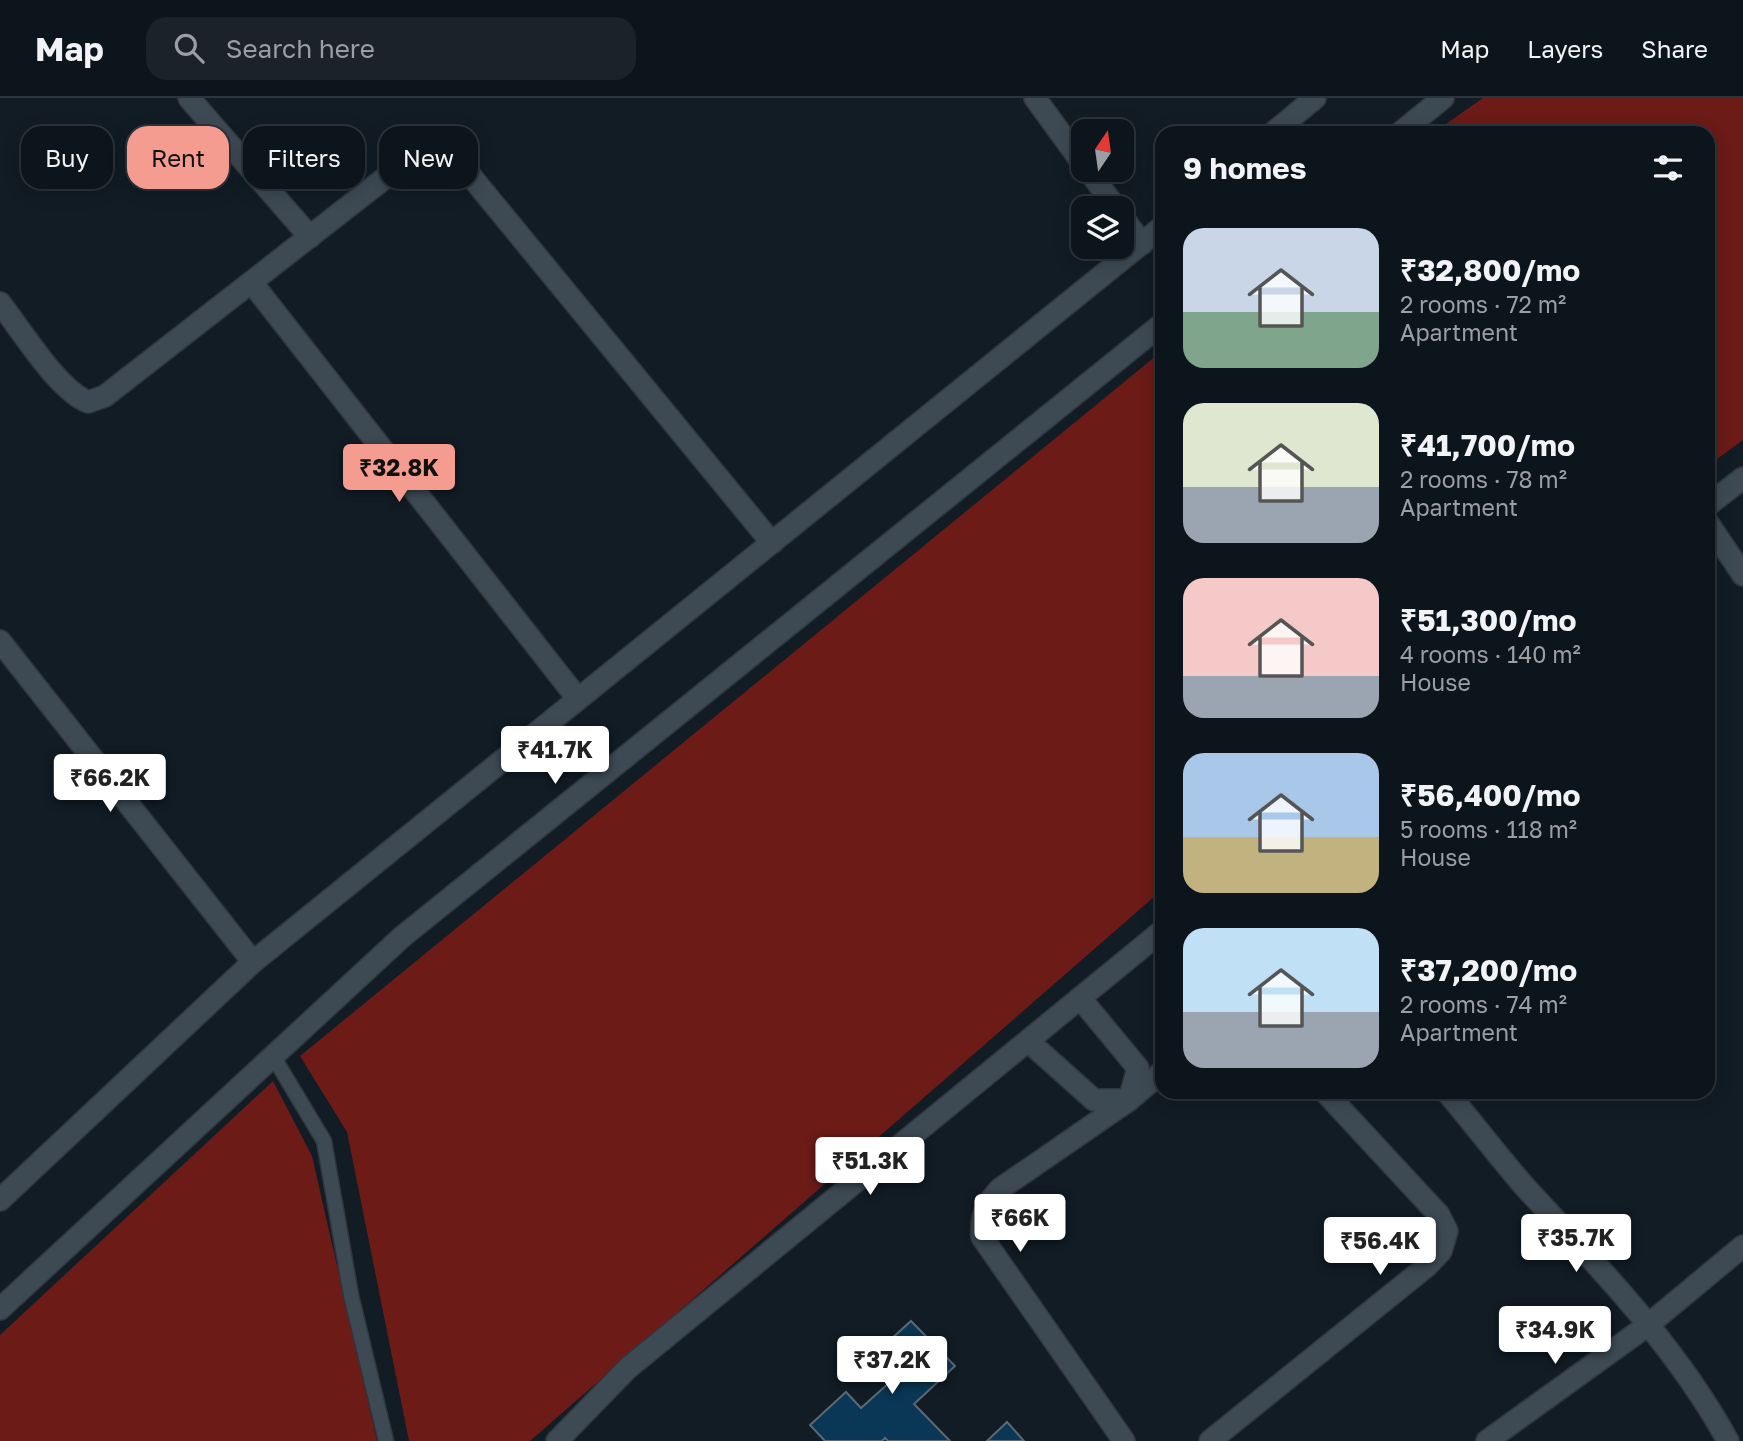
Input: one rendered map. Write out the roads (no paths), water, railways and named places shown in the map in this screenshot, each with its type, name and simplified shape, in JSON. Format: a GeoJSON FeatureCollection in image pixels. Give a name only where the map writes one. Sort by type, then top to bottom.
{"type":"FeatureCollection","features":[{"type":"Feature","properties":{"kind":"street"},"geometry":{"type":"LineString","coordinates":[[189,98],[310,237]]}},
{"type":"Feature","properties":{"kind":"street"},"geometry":{"type":"LineString","coordinates":[[1035,98],[1071,148]]}},
{"type":"Feature","properties":{"kind":"street"},"geometry":{"type":"LineString","coordinates":[[1281,126],[1315,98]]}},
{"type":"Feature","properties":{"kind":"street"},"geometry":{"type":"LineString","coordinates":[[1408,126],[1443,98]]}},
{"type":"Feature","properties":{"kind":"street"},"geometry":{"type":"LineString","coordinates":[[0,303],[63,384],[76,397],[88,402],[105,396],[417,153],[431,147],[443,147],[456,158],[772,543]]}},
{"type":"Feature","properties":{"kind":"street"},"geometry":{"type":"LineString","coordinates":[[1134,233],[1142,244]]}},
{"type":"Feature","properties":{"kind":"street"},"geometry":{"type":"LineString","coordinates":[[0,1200],[253,962],[1155,233]]}},
{"type":"Feature","properties":{"kind":"street"},"geometry":{"type":"LineString","coordinates":[[252,283],[578,699]]}},
{"type":"Feature","properties":{"kind":"street"},"geometry":{"type":"LineString","coordinates":[[0,1308],[402,937],[1155,330]]}},
{"type":"Feature","properties":{"kind":"street"},"geometry":{"type":"LineString","coordinates":[[1715,500],[1743,478]]}},
{"type":"Feature","properties":{"kind":"street"},"geometry":{"type":"LineString","coordinates":[[1715,533],[1743,575]]}},
{"type":"Feature","properties":{"kind":"street"},"geometry":{"type":"LineString","coordinates":[[0,641],[253,962]]}},
{"type":"Feature","properties":{"kind":"street"},"geometry":{"type":"LineString","coordinates":[[557,1441],[628,1367],[1155,937]]}},
{"type":"Feature","properties":{"kind":"street"},"geometry":{"type":"LineString","coordinates":[[1080,998],[1138,1068],[1129,1100]]}},
{"type":"Feature","properties":{"kind":"street"},"geometry":{"type":"LineString","coordinates":[[1028,1041],[1094,1100],[1129,1100]]}},
{"type":"Feature","properties":{"kind":"street"},"geometry":{"type":"LineString","coordinates":[[1124,1441],[982,1237],[981,1223],[986,1205],[1000,1189],[1129,1100],[1155,1078]]}},
{"type":"Feature","properties":{"kind":"street"},"geometry":{"type":"LineString","coordinates":[[1210,1441],[1427,1266],[1441,1251],[1447,1231],[1439,1215],[1331,1099]]}},
{"type":"Feature","properties":{"kind":"street"},"geometry":{"type":"LineString","coordinates":[[1453,1099],[1525,1186],[1648,1325],[1691,1381],[1728,1441]]}},
{"type":"Feature","properties":{"kind":"street"},"geometry":{"type":"LineString","coordinates":[[1487,1441],[1648,1325],[1743,1246]]}},
{"type":"Feature","properties":{"kind":"lane"},"geometry":{"type":"LineString","coordinates":[[272,1056],[324,1141],[351,1295],[386,1441]]}}]}
